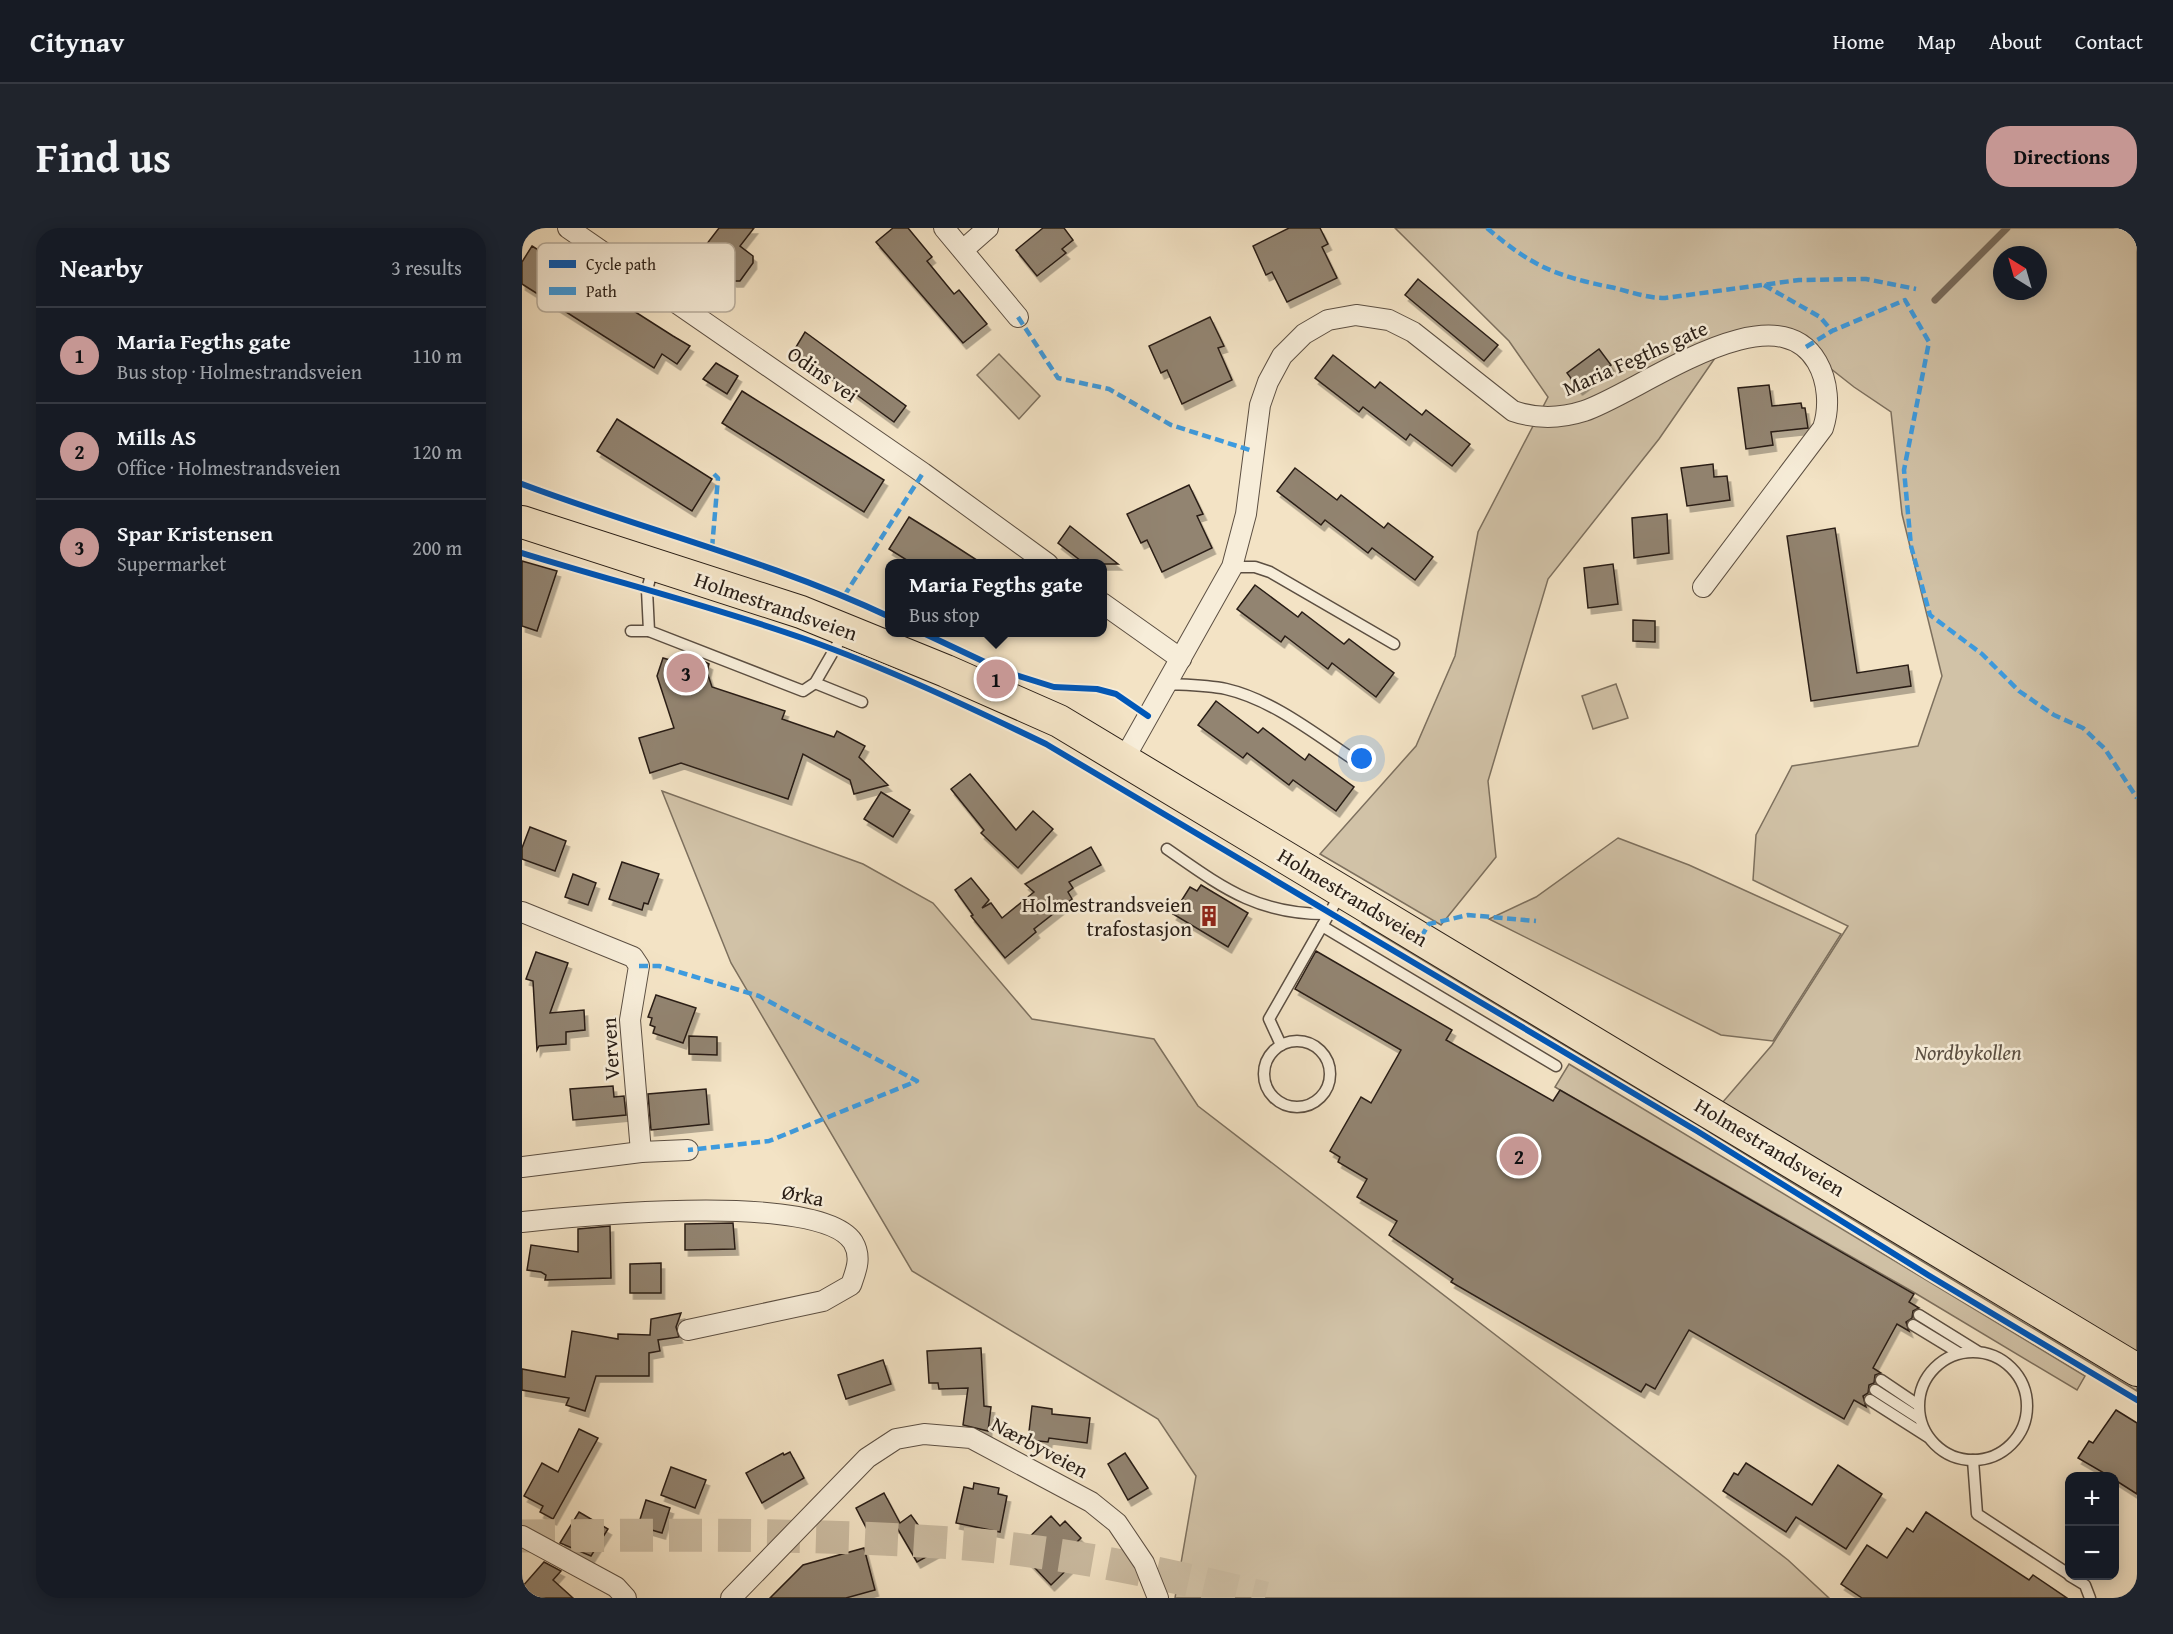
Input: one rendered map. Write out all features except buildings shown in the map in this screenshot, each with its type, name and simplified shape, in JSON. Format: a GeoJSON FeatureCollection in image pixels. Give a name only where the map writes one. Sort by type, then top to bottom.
{"type":"FeatureCollection","features":[{"type":"Feature","properties":{"kind":"main road","name":"Holmestrandsveien"},"geometry":{"type":"LineString","coordinates":[[522,522],[801,612],[1059,721],[1124,759],[1336,902],[2137,1370]]}},
{"type":"Feature","properties":{"kind":"street","name":"Odins vei"},"geometry":{"type":"LineString","coordinates":[[568,228],[590,243]]}},
{"type":"Feature","properties":{"kind":"street"},"geometry":{"type":"LineString","coordinates":[[944,228],[1018,317]]}},
{"type":"Feature","properties":{"kind":"street"},"geometry":{"type":"LineString","coordinates":[[963,250],[987,228]]}},
{"type":"Feature","properties":{"kind":"street","name":"Odins vei"},"geometry":{"type":"LineString","coordinates":[[690,312],[894,452],[1042,559]]}},
{"type":"Feature","properties":{"kind":"street","name":"Maria Fegths gate"},"geometry":{"type":"LineString","coordinates":[[1124,759],[1232,567],[1246,514],[1260,405],[1268,382],[1282,356],[1304,334],[1328,320],[1356,315],[1389,320],[1413,332],[1513,411],[1532,417],[1559,417],[1584,411],[1668,368],[1724,345],[1773,335],[1793,339],[1806,347],[1820,367],[1828,402],[1823,428],[1702,587]]}},
{"type":"Feature","properties":{"kind":"street"},"geometry":{"type":"LineString","coordinates":[[1107,607],[1181,659]]}},
{"type":"Feature","properties":{"kind":"street","name":"Verven"},"geometry":{"type":"LineString","coordinates":[[522,912],[633,957],[639,966],[630,1020],[641,1152]]}},
{"type":"Feature","properties":{"kind":"street"},"geometry":{"type":"LineString","coordinates":[[522,1167],[641,1152],[688,1150]]}},
{"type":"Feature","properties":{"kind":"street","name":"Ørka"},"geometry":{"type":"LineString","coordinates":[[522,1222],[733,1209],[799,1216],[834,1227],[853,1241],[859,1263],[851,1285],[822,1301],[688,1329]]}},
{"type":"Feature","properties":{"kind":"street","name":"Nærbyveien"},"geometry":{"type":"LineString","coordinates":[[731,1598],[867,1458],[896,1439],[924,1434],[971,1438],[1090,1502],[1117,1523],[1144,1563],[1158,1598]]}},
{"type":"Feature","properties":{"kind":"street"},"geometry":{"type":"LineString","coordinates":[[522,1536],[616,1587],[626,1598]]}},
{"type":"Feature","properties":{"kind":"lane"},"geometry":{"type":"LineString","coordinates":[[649,631],[647,590],[654,564]]}},
{"type":"Feature","properties":{"kind":"lane"},"geometry":{"type":"LineString","coordinates":[[1232,567],[1255,567],[1270,572],[1394,644]]}},
{"type":"Feature","properties":{"kind":"lane"},"geometry":{"type":"LineString","coordinates":[[630,631],[649,631],[803,691],[815,683],[846,630]]}},
{"type":"Feature","properties":{"kind":"lane"},"geometry":{"type":"LineString","coordinates":[[815,683],[862,702]]}},
{"type":"Feature","properties":{"kind":"lane"},"geometry":{"type":"LineString","coordinates":[[1167,684],[1212,687],[1246,696],[1282,714],[1359,763]]}},
{"type":"Feature","properties":{"kind":"lane"},"geometry":{"type":"LineString","coordinates":[[1167,849],[1204,874],[1258,905],[1298,914],[1336,902]]}},
{"type":"Feature","properties":{"kind":"lane"},"geometry":{"type":"LineString","coordinates":[[1281,1045],[1269,1019],[1336,902]]}},
{"type":"Feature","properties":{"kind":"lane"},"geometry":{"type":"LineString","coordinates":[[1322,926],[1556,1066]]}},
{"type":"Feature","properties":{"kind":"lane"},"geometry":{"type":"LineString","coordinates":[[1291,1041],[1312,1044],[1327,1059],[1330,1080],[1326,1090],[1311,1104],[1300,1107],[1279,1101],[1266,1083],[1267,1062],[1281,1045],[1291,1041]]}},
{"type":"Feature","properties":{"kind":"lane"},"geometry":{"type":"LineString","coordinates":[[1875,1390],[1948,1454],[1973,1460],[1990,1458],[2005,1450],[2019,1436],[2026,1419],[2028,1400],[2022,1382],[2011,1366],[1995,1356],[1977,1351],[1919,1315]]}},
{"type":"Feature","properties":{"kind":"lane"},"geometry":{"type":"LineString","coordinates":[[1913,1325],[1959,1353]]}},
{"type":"Feature","properties":{"kind":"lane"},"geometry":{"type":"LineString","coordinates":[[1929,1438],[1920,1419],[1918,1405],[1921,1389],[1929,1373],[1941,1361],[1959,1353],[1977,1351]]}},
{"type":"Feature","properties":{"kind":"lane"},"geometry":{"type":"LineString","coordinates":[[1875,1390],[1918,1405]]}},
{"type":"Feature","properties":{"kind":"lane"},"geometry":{"type":"LineString","coordinates":[[1875,1390],[1920,1419]]}},
{"type":"Feature","properties":{"kind":"lane"},"geometry":{"type":"LineString","coordinates":[[1973,1460],[1977,1514],[2065,1572]]}},
{"type":"Feature","properties":{"kind":"lane"},"geometry":{"type":"LineString","coordinates":[[2078,1580],[2085,1585],[2090,1598]]}},
{"type":"Feature","properties":{"kind":"green space","name":"Nordbykollen"},"geometry":{"type":"Polygon","coordinates":[[[1395,228],[2137,228],[2137,1353],[1722,1103],[1772,1045],[1848,926],[1753,880],[1756,835],[1792,766],[1918,746],[1942,676],[1902,514],[1891,412],[1854,387],[1793,339],[1724,345],[1659,439],[1548,579],[1488,781],[1496,857],[1441,925],[1320,854],[1416,746],[1455,656],[1478,532],[1548,397],[1509,341],[1395,228]]]}},
{"type":"Feature","properties":{"kind":"green space"},"geometry":{"type":"Polygon","coordinates":[[[999,354],[1040,396],[1019,419],[977,375],[999,354]]]}},
{"type":"Feature","properties":{"kind":"green space"},"geometry":{"type":"Polygon","coordinates":[[[1616,684],[1628,718],[1593,729],[1582,696],[1616,684]]]}},
{"type":"Feature","properties":{"kind":"green space"},"geometry":{"type":"Polygon","coordinates":[[[662,791],[863,864],[933,903],[1032,1019],[1154,1039],[1198,1106],[1788,1560],[1829,1598],[1175,1598],[1196,1476],[1158,1419],[912,1271],[731,963],[662,791]]]}},
{"type":"Feature","properties":{"kind":"green space"},"geometry":{"type":"Polygon","coordinates":[[[1618,838],[1689,865],[1841,934],[1773,1041],[1721,1035],[1489,919],[1536,897],[1618,838]]]}},
{"type":"Feature","properties":{"kind":"green space"},"geometry":{"type":"Polygon","coordinates":[[[1363,924],[1376,924],[2137,1383],[2137,1391],[1363,924]]]}},
{"type":"Feature","properties":{"kind":"green space"},"geometry":{"type":"Polygon","coordinates":[[[1569,1064],[2085,1376],[2077,1390],[1915,1293],[1555,1087],[1569,1064]]]}},
{"type":"Feature","properties":{"kind":"waterway"},"geometry":{"type":"LineString","coordinates":[[1935,300],[2007,228]]}},
{"type":"Feature","properties":{"kind":"tunnel"},"geometry":{"type":"LineString","coordinates":[[522,1536],[800,1536],[966,1544],[1042,1552],[1117,1565],[1265,1598]]}},
{"type":"Feature","properties":{"kind":"marked path"},"geometry":{"type":"LineString","coordinates":[[1487,228],[1530,260],[1558,273],[1651,297],[1665,298],[1799,280],[1866,279],[1916,289]]}},
{"type":"Feature","properties":{"kind":"marked path"},"geometry":{"type":"LineString","coordinates":[[1764,285],[1820,317],[1832,331]]}},
{"type":"Feature","properties":{"kind":"marked path"},"geometry":{"type":"LineString","coordinates":[[1806,347],[1832,331],[1905,300],[1929,342],[1904,470],[1911,546],[1930,615],[1982,654],[2019,691],[2054,715],[2083,728],[2105,749],[2137,798]]}},
{"type":"Feature","properties":{"kind":"marked path"},"geometry":{"type":"LineString","coordinates":[[1018,317],[1058,378],[1109,389],[1171,425],[1253,451]]}},
{"type":"Feature","properties":{"kind":"marked path"},"geometry":{"type":"LineString","coordinates":[[844,596],[923,473]]}},
{"type":"Feature","properties":{"kind":"marked path"},"geometry":{"type":"LineString","coordinates":[[712,548],[718,478],[714,474]]}},
{"type":"Feature","properties":{"kind":"marked path"},"geometry":{"type":"LineString","coordinates":[[1421,937],[1429,924],[1468,915],[1536,921]]}},
{"type":"Feature","properties":{"kind":"marked path"},"geometry":{"type":"LineString","coordinates":[[639,966],[659,966],[759,996],[917,1081],[769,1141],[688,1150]]}},
{"type":"Feature","properties":{"kind":"cycle path"},"geometry":{"type":"LineString","coordinates":[[522,484],[753,562],[885,615]]}},
{"type":"Feature","properties":{"kind":"cycle path"},"geometry":{"type":"LineString","coordinates":[[522,553],[699,605],[836,650],[957,702],[1046,744],[1697,1131],[1928,1275],[2137,1400]]}},
{"type":"Feature","properties":{"kind":"cycle path"},"geometry":{"type":"LineString","coordinates":[[932,637],[1006,672],[1054,687],[1097,689],[1116,694],[1148,716]]}},
{"type":"Feature","properties":{"kind":"place","name":"Spar Kristensen"},"geometry":{"type":"Point","coordinates":[686,673]}},
{"type":"Feature","properties":{"kind":"place","name":"Maria Fegths gate"},"geometry":{"type":"Point","coordinates":[996,679]}},
{"type":"Feature","properties":{"kind":"place","name":"Holmestrandsveien trafostasjon"},"geometry":{"type":"Point","coordinates":[1209,916]}},
{"type":"Feature","properties":{"kind":"place","name":"Mills AS"},"geometry":{"type":"Point","coordinates":[1519,1156]}}]}
